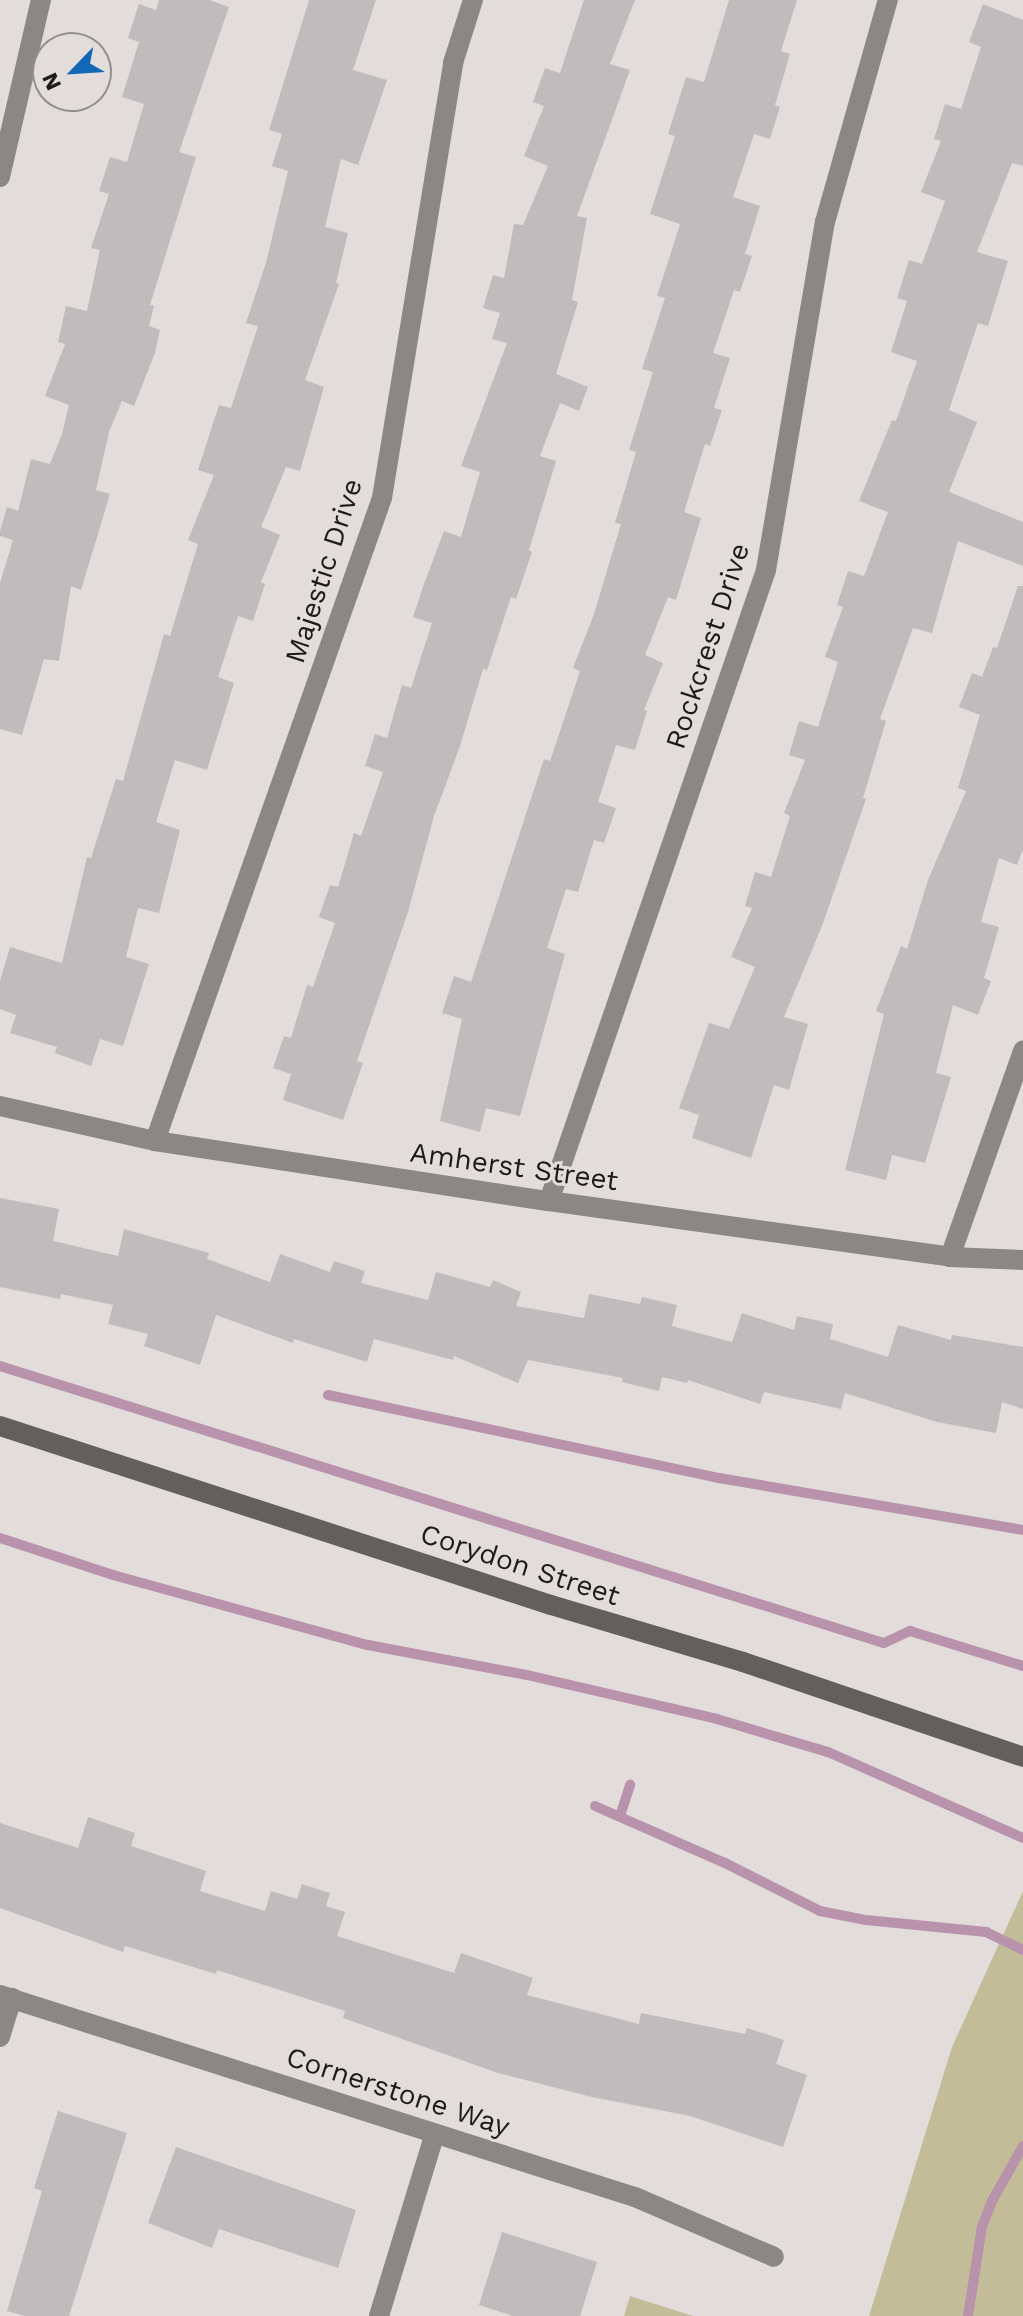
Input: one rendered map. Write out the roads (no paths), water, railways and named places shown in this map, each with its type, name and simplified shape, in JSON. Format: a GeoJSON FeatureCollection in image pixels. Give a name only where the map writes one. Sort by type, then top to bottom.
{"type":"FeatureCollection","features":[{"type":"Feature","properties":{"kind":"main road","name":"Corydon Street"},"geometry":{"type":"LineString","coordinates":[[0,1426],[551,1605],[743,1662],[1023,1757]]}},
{"type":"Feature","properties":{"kind":"street"},"geometry":{"type":"LineString","coordinates":[[0,177],[41,0]]}},
{"type":"Feature","properties":{"kind":"street","name":"Majestic Drive"},"geometry":{"type":"LineString","coordinates":[[155,1141],[382,498],[453,63],[473,0]]}},
{"type":"Feature","properties":{"kind":"street","name":"Rockcrest Drive"},"geometry":{"type":"LineString","coordinates":[[549,1201],[766,570],[825,222],[888,0]]}},
{"type":"Feature","properties":{"kind":"street"},"geometry":{"type":"LineString","coordinates":[[950,1257],[1023,1051]]}},
{"type":"Feature","properties":{"kind":"street","name":"Amherst Street"},"geometry":{"type":"LineString","coordinates":[[0,1106],[155,1141],[549,1201],[950,1257],[1023,1260]]}},
{"type":"Feature","properties":{"kind":"street"},"geometry":{"type":"LineString","coordinates":[[0,2037],[6,1996]]}},
{"type":"Feature","properties":{"kind":"street","name":"Cornerstone Way"},"geometry":{"type":"LineString","coordinates":[[6,1996],[635,2197],[774,2257]]}},
{"type":"Feature","properties":{"kind":"street"},"geometry":{"type":"LineString","coordinates":[[379,2316],[435,2133]]}},
{"type":"Feature","properties":{"kind":"waterway"},"geometry":{"type":"LineString","coordinates":[[0,1366],[884,1643],[910,1631],[1023,1666]]}},
{"type":"Feature","properties":{"kind":"waterway"},"geometry":{"type":"LineString","coordinates":[[328,1395],[719,1478],[1023,1530]]}},
{"type":"Feature","properties":{"kind":"waterway"},"geometry":{"type":"LineString","coordinates":[[0,1538],[113,1575],[368,1645],[527,1675],[717,1719],[828,1752],[1023,1838]]}},
{"type":"Feature","properties":{"kind":"waterway"},"geometry":{"type":"LineString","coordinates":[[620,1816],[630,1785]]}},
{"type":"Feature","properties":{"kind":"waterway"},"geometry":{"type":"LineString","coordinates":[[595,1806],[725,1863],[820,1911],[866,1920],[986,1932],[1023,1950]]}},
{"type":"Feature","properties":{"kind":"waterway"},"geometry":{"type":"LineString","coordinates":[[968,2316],[982,2227],[992,2201],[1023,2146]]}}]}
